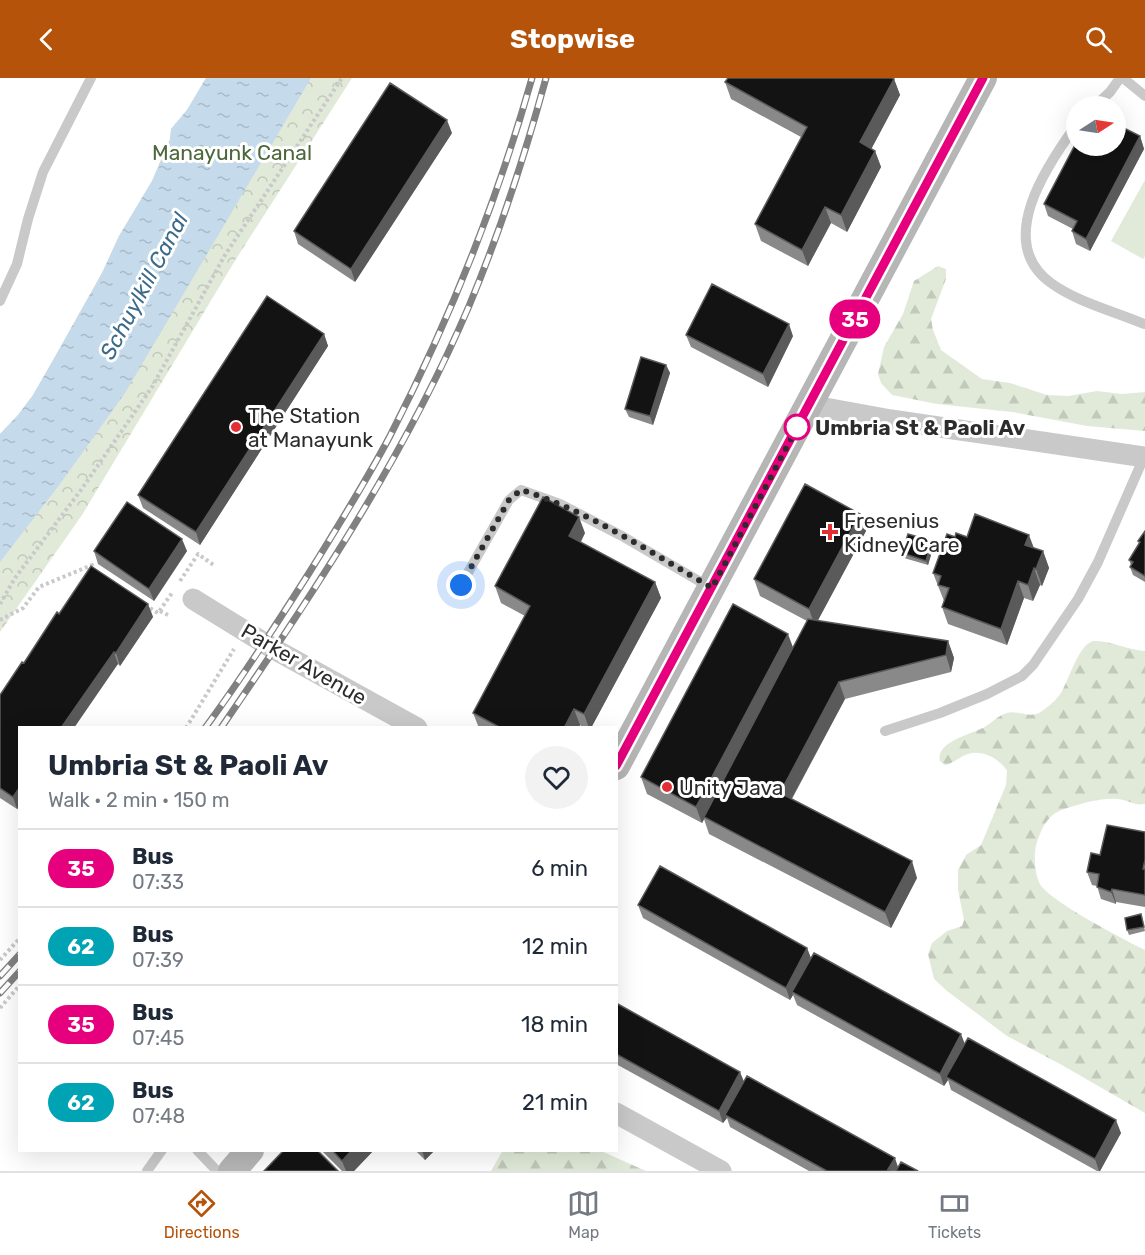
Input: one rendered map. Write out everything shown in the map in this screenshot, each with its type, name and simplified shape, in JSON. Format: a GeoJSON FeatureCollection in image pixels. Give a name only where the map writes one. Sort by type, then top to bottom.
{"type":"FeatureCollection","features":[{"type":"Feature","properties":{"kind":"main road"},"geometry":{"type":"LineString","coordinates":[[618,762],[982,78]]}},
{"type":"Feature","properties":{"kind":"main road"},"geometry":{"type":"LineString","coordinates":[[232,1171],[248,1152]]}},
{"type":"Feature","properties":{"kind":"street"},"geometry":{"type":"LineString","coordinates":[[809,405],[891,420],[1145,457]]}},
{"type":"Feature","properties":{"kind":"street","name":"Parker Avenue"},"geometry":{"type":"LineString","coordinates":[[193,599],[274,650],[413,726]]}},
{"type":"Feature","properties":{"kind":"street"},"geometry":{"type":"LineString","coordinates":[[618,1114],[721,1171]]}},
{"type":"Feature","properties":{"kind":"lane"},"geometry":{"type":"LineString","coordinates":[[0,301],[17,264],[43,172],[91,78]]}},
{"type":"Feature","properties":{"kind":"lane"},"geometry":{"type":"LineString","coordinates":[[1106,96],[1121,78],[1145,96]]}},
{"type":"Feature","properties":{"kind":"lane"},"geometry":{"type":"LineString","coordinates":[[1066,141],[1033,200],[1025,224],[1025,245],[1034,266],[1050,282],[1071,294],[1144,324]]}},
{"type":"Feature","properties":{"kind":"lane"},"geometry":{"type":"LineString","coordinates":[[885,731],[987,694],[1022,676],[1033,665],[1078,599],[1098,562],[1145,457]]}},
{"type":"Feature","properties":{"kind":"lane"},"geometry":{"type":"LineString","coordinates":[[461,585],[509,500],[521,490],[560,504],[622,536],[712,588]]}},
{"type":"Feature","properties":{"kind":"lane"},"geometry":{"type":"LineString","coordinates":[[147,1171],[161,1152]]}},
{"type":"Feature","properties":{"kind":"lane"},"geometry":{"type":"LineString","coordinates":[[198,1152],[217,1171]]}},
{"type":"Feature","properties":{"kind":"path"},"geometry":{"type":"LineString","coordinates":[[0,603],[15,578],[87,481],[152,387],[225,255],[342,78]]}},
{"type":"Feature","properties":{"kind":"path"},"geometry":{"type":"LineString","coordinates":[[179,583],[198,554],[215,566]]}},
{"type":"Feature","properties":{"kind":"path"},"geometry":{"type":"LineString","coordinates":[[0,620],[23,608],[39,587],[92,564],[98,579]]}},
{"type":"Feature","properties":{"kind":"path"},"geometry":{"type":"LineString","coordinates":[[160,611],[172,592]]}},
{"type":"Feature","properties":{"kind":"path"},"geometry":{"type":"LineString","coordinates":[[143,604],[158,613],[160,611],[168,615]]}},
{"type":"Feature","properties":{"kind":"path"},"geometry":{"type":"LineString","coordinates":[[187,726],[236,645]]}},
{"type":"Feature","properties":{"kind":"path"},"geometry":{"type":"LineString","coordinates":[[0,960],[18,940]]}},
{"type":"Feature","properties":{"kind":"path"},"geometry":{"type":"LineString","coordinates":[[0,1008],[18,988]]}},
{"type":"Feature","properties":{"kind":"green space","name":"Manayunk Canal"},"geometry":{"type":"Polygon","coordinates":[[[206,78],[352,78],[236,259],[82,515],[0,632],[0,434],[33,395],[102,273],[119,236],[152,181],[170,139],[171,129],[187,110],[206,78]]]}},
{"type":"Feature","properties":{"kind":"green space"},"geometry":{"type":"Polygon","coordinates":[[[1145,180],[1145,256],[1143,259],[1111,241],[1145,180]]]}},
{"type":"Feature","properties":{"kind":"green space"},"geometry":{"type":"Polygon","coordinates":[[[938,266],[946,269],[946,279],[931,319],[941,350],[982,379],[1010,383],[1047,395],[1068,396],[1097,391],[1122,394],[1145,392],[1145,431],[1087,426],[1012,412],[937,404],[892,395],[881,383],[878,374],[884,347],[903,314],[914,281],[938,266]]]}},
{"type":"Feature","properties":{"kind":"green space"},"geometry":{"type":"Polygon","coordinates":[[[1093,641],[1145,651],[1145,804],[1105,799],[1059,811],[1047,821],[1040,834],[1035,849],[1035,868],[1040,884],[1057,900],[1088,920],[1145,950],[1145,1113],[1007,1036],[934,979],[928,954],[932,943],[947,931],[962,926],[964,920],[958,890],[958,870],[966,855],[981,845],[1006,785],[1007,771],[995,759],[985,754],[973,753],[945,765],[940,761],[943,749],[948,744],[983,728],[1004,714],[1011,712],[1031,715],[1042,711],[1060,694],[1079,655],[1093,641]]]}},
{"type":"Feature","properties":{"kind":"green space"},"geometry":{"type":"Polygon","coordinates":[[[502,1152],[603,1152],[646,1171],[491,1171],[502,1152]]]}},
{"type":"Feature","properties":{"kind":"water","name":"Manayunk Canal"},"geometry":{"type":"Polygon","coordinates":[[[206,78],[311,78],[125,393],[60,484],[0,562],[0,434],[33,395],[102,273],[119,236],[152,181],[170,139],[171,129],[187,110],[206,78]]]}},
{"type":"Feature","properties":{"kind":"building"},"geometry":{"type":"Polygon","coordinates":[[[728,78],[894,79],[860,142],[875,151],[841,215],[825,207],[802,250],[755,224],[807,127],[725,82],[728,78]]]}},
{"type":"Feature","properties":{"kind":"building"},"geometry":{"type":"Polygon","coordinates":[[[390,83],[447,120],[351,269],[294,231],[390,83]]]}},
{"type":"Feature","properties":{"kind":"building"},"geometry":{"type":"Polygon","coordinates":[[[1126,129],[1140,136],[1086,239],[1072,231],[1077,221],[1044,204],[1069,156],[1126,156],[1126,129]]]}},
{"type":"Feature","properties":{"kind":"building"},"geometry":{"type":"Polygon","coordinates":[[[712,284],[789,324],[763,374],[686,335],[712,284]]]}},
{"type":"Feature","properties":{"kind":"building","name":"The Station at Manayunk"},"geometry":{"type":"Polygon","coordinates":[[[267,296],[324,334],[196,532],[138,495],[267,296]]]}},
{"type":"Feature","properties":{"kind":"building"},"geometry":{"type":"Polygon","coordinates":[[[641,357],[666,365],[650,416],[625,409],[641,357]]]}},
{"type":"Feature","properties":{"kind":"building"},"geometry":{"type":"Polygon","coordinates":[[[805,484],[860,514],[809,609],[754,579],[805,484]]]}},
{"type":"Feature","properties":{"kind":"building"},"geometry":{"type":"Polygon","coordinates":[[[543,497],[579,517],[569,536],[655,582],[584,714],[574,709],[565,726],[497,726],[473,713],[530,606],[495,586],[543,497]]]}},
{"type":"Feature","properties":{"kind":"building"},"geometry":{"type":"Polygon","coordinates":[[[127,502],[182,539],[149,589],[94,551],[127,502]]]}},
{"type":"Feature","properties":{"kind":"building"},"geometry":{"type":"Polygon","coordinates":[[[975,514],[1029,535],[1025,545],[1043,551],[1028,585],[1018,581],[1001,629],[942,607],[949,588],[938,585],[941,576],[933,573],[947,534],[955,537],[956,533],[967,537],[975,514]]]}},
{"type":"Feature","properties":{"kind":"building"},"geometry":{"type":"Polygon","coordinates":[[[1145,531],[1145,576],[1130,567],[1133,562],[1129,560],[1145,531]]]}},
{"type":"Feature","properties":{"kind":"building"},"geometry":{"type":"Polygon","coordinates":[[[908,534],[932,541],[926,561],[902,553],[908,534]]]}},
{"type":"Feature","properties":{"kind":"building"},"geometry":{"type":"Polygon","coordinates":[[[91,566],[148,604],[116,653],[114,652],[62,726],[18,726],[18,790],[13,797],[0,788],[0,695],[57,612],[59,614],[91,566]]]}},
{"type":"Feature","properties":{"kind":"building"},"geometry":{"type":"Polygon","coordinates":[[[733,604],[788,634],[696,807],[641,777],[733,604]]]}},
{"type":"Feature","properties":{"kind":"building"},"geometry":{"type":"Polygon","coordinates":[[[808,619],[948,641],[946,655],[839,682],[780,793],[912,861],[885,912],[704,817],[808,619]]]}},
{"type":"Feature","properties":{"kind":"building"},"geometry":{"type":"Polygon","coordinates":[[[1107,825],[1145,832],[1143,869],[1145,869],[1145,895],[1112,889],[1111,892],[1097,887],[1099,874],[1087,872],[1091,853],[1100,855],[1107,825]]]}},
{"type":"Feature","properties":{"kind":"building"},"geometry":{"type":"Polygon","coordinates":[[[660,866],[807,948],[786,988],[638,905],[660,866]]]}},
{"type":"Feature","properties":{"kind":"building"},"geometry":{"type":"Polygon","coordinates":[[[1141,914],[1144,927],[1127,930],[1125,918],[1141,914]]]}},
{"type":"Feature","properties":{"kind":"building"},"geometry":{"type":"Polygon","coordinates":[[[814,953],[961,1034],[940,1074],[792,992],[814,953]]]}},
{"type":"Feature","properties":{"kind":"building"},"geometry":{"type":"Polygon","coordinates":[[[618,1004],[740,1072],[719,1111],[618,1055],[618,1004]]]}},
{"type":"Feature","properties":{"kind":"building"},"geometry":{"type":"Polygon","coordinates":[[[968,1038],[1116,1120],[1095,1159],[946,1077],[968,1038]]]}},
{"type":"Feature","properties":{"kind":"building"},"geometry":{"type":"Polygon","coordinates":[[[747,1076],[895,1158],[887,1171],[827,1171],[725,1115],[747,1076]]]}},
{"type":"Feature","properties":{"kind":"building"},"geometry":{"type":"Polygon","coordinates":[[[282,1152],[319,1152],[338,1171],[264,1171],[282,1152]]]}},
{"type":"Feature","properties":{"kind":"building"},"geometry":{"type":"Polygon","coordinates":[[[334,1152],[350,1152],[342,1161],[334,1152]]]}},
{"type":"Feature","properties":{"kind":"building"},"geometry":{"type":"Polygon","coordinates":[[[901,1162],[918,1171],[896,1171],[901,1162]]]}},
{"type":"Feature","properties":{"kind":"railway"},"geometry":{"type":"LineString","coordinates":[[206,726],[309,573],[361,488],[412,393],[470,260],[503,170],[532,78]]}},
{"type":"Feature","properties":{"kind":"railway"},"geometry":{"type":"LineString","coordinates":[[222,726],[290,627],[356,523],[444,362],[469,306],[501,222],[546,78]]}},
{"type":"Feature","properties":{"kind":"railway"},"geometry":{"type":"LineString","coordinates":[[0,976],[18,956]]}},
{"type":"Feature","properties":{"kind":"railway"},"geometry":{"type":"LineString","coordinates":[[0,993],[18,973]]}},
{"type":"Feature","properties":{"kind":"bus line","name":"35"},"geometry":{"type":"LineString","coordinates":[[618,762],[983,78]]}},
{"type":"Feature","properties":{"kind":"place","name":"The Station at Manayunk"},"geometry":{"type":"Point","coordinates":[236,427]}},
{"type":"Feature","properties":{"kind":"place","name":"Umbria St & Paoli Av"},"geometry":{"type":"Point","coordinates":[797,427]}},
{"type":"Feature","properties":{"kind":"place","name":"Fresenius Kidney Care"},"geometry":{"type":"Point","coordinates":[830,532]}},
{"type":"Feature","properties":{"kind":"place","name":"Unity Java"},"geometry":{"type":"Point","coordinates":[667,787]}},
{"type":"Feature","properties":{"kind":"route"},"geometry":{"type":"LineString","coordinates":[[461,585],[509,500],[521,490],[560,504],[622,536],[712,588],[800,422],[797,427]]}},
{"type":"Feature","properties":{"kind":"water label","name":"Schuylkill Canal"},"geometry":{"type":"Point","coordinates":[144,286]}}]}
